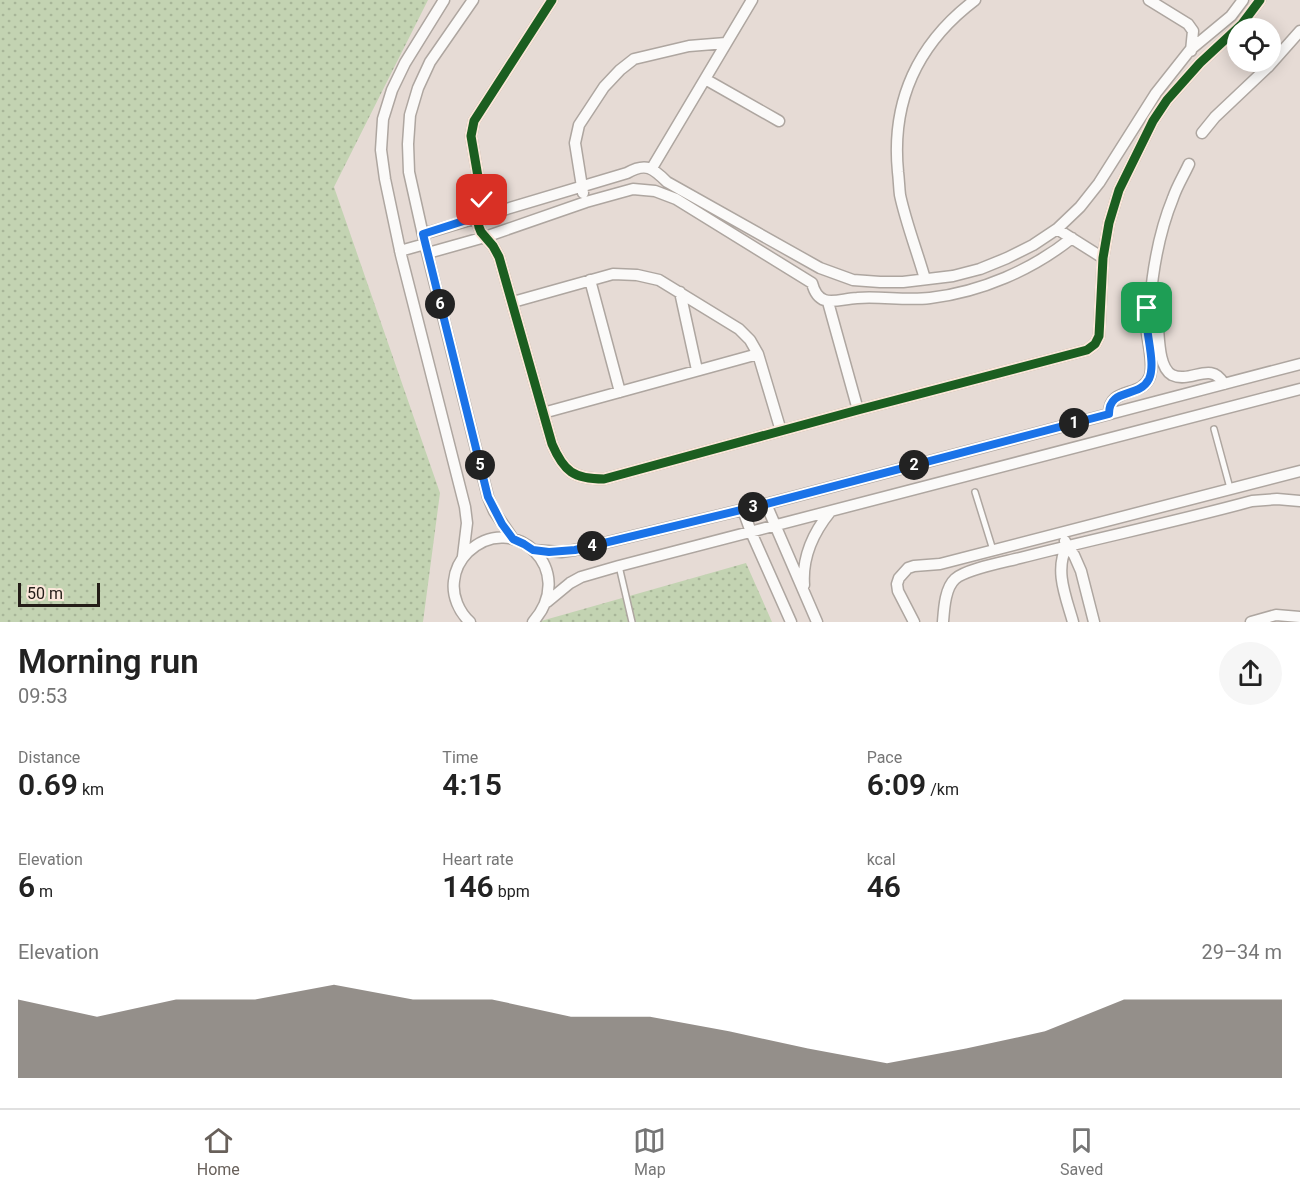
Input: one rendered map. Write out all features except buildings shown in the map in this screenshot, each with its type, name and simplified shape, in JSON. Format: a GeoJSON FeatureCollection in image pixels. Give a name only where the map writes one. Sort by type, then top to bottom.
{"type":"FeatureCollection","features":[{"type":"Feature","properties":{"kind":"street"},"geometry":{"type":"LineString","coordinates":[[444,0],[405,63],[392,90],[383,119],[381,150],[384,179],[400,251],[465,507],[464,556]]}},
{"type":"Feature","properties":{"kind":"street"},"geometry":{"type":"LineString","coordinates":[[473,0],[430,62],[418,88],[410,116],[409,172],[488,497],[513,539]]}},
{"type":"Feature","properties":{"kind":"street"},"geometry":{"type":"LineString","coordinates":[[552,0],[474,121],[471,136],[482,200],[479,227],[499,257],[552,444],[558,460],[571,472],[587,479],[604,479],[1087,350],[1095,344],[1099,336],[1103,258],[1109,223],[1119,190],[1153,122],[1167,100],[1200,63],[1242,24],[1260,0]]}},
{"type":"Feature","properties":{"kind":"street"},"geometry":{"type":"LineString","coordinates":[[652,168],[752,0]]}},
{"type":"Feature","properties":{"kind":"street"},"geometry":{"type":"LineString","coordinates":[[925,279],[900,194],[897,126],[905,94],[924,54],[944,26],[975,0]]}},
{"type":"Feature","properties":{"kind":"street"},"geometry":{"type":"LineString","coordinates":[[1149,0],[1188,24],[1192,31],[1190,50],[1200,63]]}},
{"type":"Feature","properties":{"kind":"street"},"geometry":{"type":"LineString","coordinates":[[426,244],[479,216],[645,166],[652,168],[667,182],[820,268],[853,280],[903,282],[953,276],[980,269],[1033,245],[1057,228],[1080,207],[1099,183],[1156,93],[1190,50],[1231,16],[1243,0]]}},
{"type":"Feature","properties":{"kind":"street"},"geometry":{"type":"LineString","coordinates":[[1202,134],[1215,117],[1269,66],[1300,31]]}},
{"type":"Feature","properties":{"kind":"street"},"geometry":{"type":"LineString","coordinates":[[586,202],[581,187],[574,143],[579,125],[604,87],[634,59],[689,46],[726,43]]}},
{"type":"Feature","properties":{"kind":"street"},"geometry":{"type":"LineString","coordinates":[[705,79],[780,122]]}},
{"type":"Feature","properties":{"kind":"street"},"geometry":{"type":"LineString","coordinates":[[1109,414],[1113,399],[1140,388],[1150,375],[1146,316],[1150,303],[1153,267],[1161,231],[1173,197],[1190,164]]}},
{"type":"Feature","properties":{"kind":"street"},"geometry":{"type":"LineString","coordinates":[[627,173],[633,189]]}},
{"type":"Feature","properties":{"kind":"street"},"geometry":{"type":"LineString","coordinates":[[400,251],[426,244],[485,237],[586,202],[633,189],[655,191],[676,199],[812,283],[817,295],[822,299],[835,302],[856,298],[930,298],[970,290],[1028,267],[1052,254],[1072,238]]}},
{"type":"Feature","properties":{"kind":"street"},"geometry":{"type":"LineString","coordinates":[[1057,228],[1103,258]]}},
{"type":"Feature","properties":{"kind":"street"},"geometry":{"type":"LineString","coordinates":[[812,283],[820,268]]}},
{"type":"Feature","properties":{"kind":"street"},"geometry":{"type":"LineString","coordinates":[[513,302],[613,274],[637,274],[659,280],[739,329],[750,340],[758,354],[781,431]]}},
{"type":"Feature","properties":{"kind":"street"},"geometry":{"type":"LineString","coordinates":[[590,280],[620,392]]}},
{"type":"Feature","properties":{"kind":"street"},"geometry":{"type":"LineString","coordinates":[[680,292],[697,370]]}},
{"type":"Feature","properties":{"kind":"street"},"geometry":{"type":"LineString","coordinates":[[828,302],[858,410]]}},
{"type":"Feature","properties":{"kind":"street"},"geometry":{"type":"LineString","coordinates":[[1150,303],[1155,308],[1162,363],[1168,372],[1182,377],[1212,373],[1218,376],[1224,384]]}},
{"type":"Feature","properties":{"kind":"street"},"geometry":{"type":"LineString","coordinates":[[543,413],[758,354]]}},
{"type":"Feature","properties":{"kind":"street"},"geometry":{"type":"LineString","coordinates":[[533,550],[549,552],[575,550],[743,510],[1300,364]]}},
{"type":"Feature","properties":{"kind":"street"},"geometry":{"type":"LineString","coordinates":[[547,602],[581,577],[619,566],[1300,389]]}},
{"type":"Feature","properties":{"kind":"street"},"geometry":{"type":"LineString","coordinates":[[915,622],[898,591],[897,584],[908,568],[940,564],[1300,471]]}},
{"type":"Feature","properties":{"kind":"street"},"geometry":{"type":"LineString","coordinates":[[943,622],[945,605],[953,581],[975,570],[1252,501],[1300,501]]}},
{"type":"Feature","properties":{"kind":"street"},"geometry":{"type":"LineString","coordinates":[[766,504],[817,622]]}},
{"type":"Feature","properties":{"kind":"street"},"geometry":{"type":"LineString","coordinates":[[1153,509],[1156,524]]}},
{"type":"Feature","properties":{"kind":"street"},"geometry":{"type":"LineString","coordinates":[[743,510],[791,622]]}},
{"type":"Feature","properties":{"kind":"street"},"geometry":{"type":"LineString","coordinates":[[804,594],[805,558],[819,525],[831,511]]}},
{"type":"Feature","properties":{"kind":"street"},"geometry":{"type":"LineString","coordinates":[[1063,532],[1067,546],[1081,571],[1094,622]]}},
{"type":"Feature","properties":{"kind":"street"},"geometry":{"type":"LineString","coordinates":[[470,622],[460,610],[455,596],[454,582],[457,569],[464,556],[474,547],[486,540],[500,538],[513,539],[524,544],[533,550],[546,568],[549,591],[547,602],[533,622]]}},
{"type":"Feature","properties":{"kind":"street"},"geometry":{"type":"LineString","coordinates":[[1067,546],[1062,554],[1060,566],[1073,622]]}},
{"type":"Feature","properties":{"kind":"street"},"geometry":{"type":"LineString","coordinates":[[940,564],[950,586]]}},
{"type":"Feature","properties":{"kind":"street"},"geometry":{"type":"LineString","coordinates":[[458,622],[460,610]]}},
{"type":"Feature","properties":{"kind":"street"},"geometry":{"type":"LineString","coordinates":[[1251,622],[1276,615],[1300,617]]}},
{"type":"Feature","properties":{"kind":"lane"},"geometry":{"type":"LineString","coordinates":[[1214,429],[1230,489]]}},
{"type":"Feature","properties":{"kind":"lane"},"geometry":{"type":"LineString","coordinates":[[975,492],[993,550]]}},
{"type":"Feature","properties":{"kind":"lane"},"geometry":{"type":"LineString","coordinates":[[619,566],[632,622]]}},
{"type":"Feature","properties":{"kind":"green space"},"geometry":{"type":"Polygon","coordinates":[[[0,0],[428,0],[334,187],[440,493],[423,622],[0,622],[0,0]]]}},
{"type":"Feature","properties":{"kind":"green space"},"geometry":{"type":"Polygon","coordinates":[[[746,563],[772,622],[541,622],[541,621],[746,563]]]}},
{"type":"Feature","properties":{"kind":"cycle path"},"geometry":{"type":"LineString","coordinates":[[552,0],[474,121],[471,136],[482,200],[478,222],[481,232],[499,257],[556,454],[571,472],[594,479],[604,479],[1087,350],[1095,344],[1099,336],[1103,258],[1109,223],[1119,190],[1153,121],[1167,100],[1200,63],[1242,24],[1260,0]]}},
{"type":"Feature","properties":{"kind":"route"},"geometry":{"type":"LineString","coordinates":[[482,200],[479,216],[423,234],[488,497],[494,511],[513,539],[533,550],[561,552],[575,550],[766,504],[1109,414],[1110,403],[1113,399],[1145,385],[1150,375],[1147,308]]}}]}
